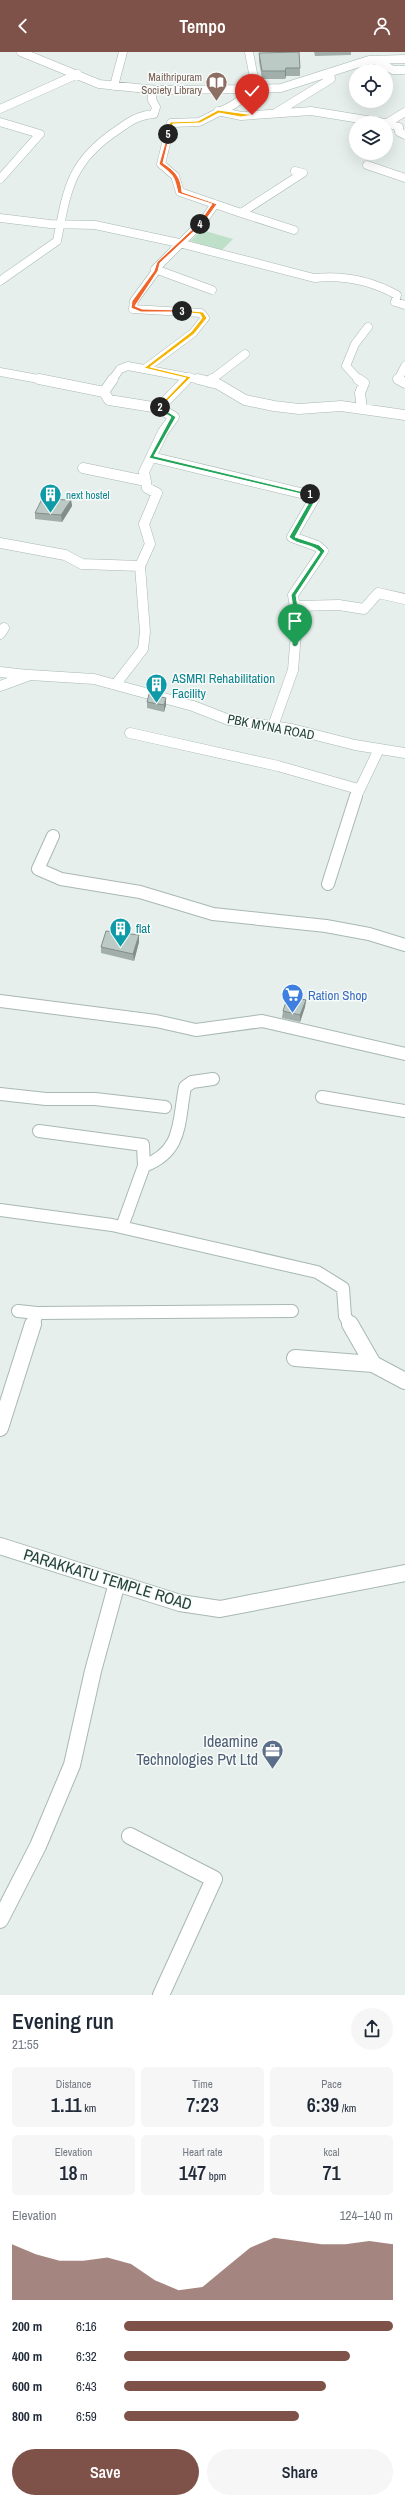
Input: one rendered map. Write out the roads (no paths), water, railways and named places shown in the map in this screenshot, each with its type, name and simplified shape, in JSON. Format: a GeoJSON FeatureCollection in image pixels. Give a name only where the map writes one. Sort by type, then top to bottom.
{"type":"FeatureCollection","features":[{"type":"Feature","properties":{"kind":"street"},"geometry":{"type":"LineString","coordinates":[[21,52],[78,74],[99,84],[152,90],[281,88],[371,60],[405,59]]}},
{"type":"Feature","properties":{"kind":"street"},"geometry":{"type":"LineString","coordinates":[[114,86],[123,52]]}},
{"type":"Feature","properties":{"kind":"street"},"geometry":{"type":"LineString","coordinates":[[249,52],[256,89]]}},
{"type":"Feature","properties":{"kind":"street"},"geometry":{"type":"LineString","coordinates":[[368,52],[371,60],[393,70],[405,70]]}},
{"type":"Feature","properties":{"kind":"street"},"geometry":{"type":"LineString","coordinates":[[273,114],[331,79],[330,73]]}},
{"type":"Feature","properties":{"kind":"street"},"geometry":{"type":"LineString","coordinates":[[0,109],[78,74]]}},
{"type":"Feature","properties":{"kind":"street"},"geometry":{"type":"LineString","coordinates":[[256,89],[233,105],[218,111],[199,122],[171,123],[161,164],[172,171],[179,181],[180,192],[294,230]]}},
{"type":"Feature","properties":{"kind":"street"},"geometry":{"type":"LineString","coordinates":[[1,279],[57,240],[62,225],[66,193],[81,162],[97,144],[140,115],[154,114],[156,107],[152,100],[152,90]]}},
{"type":"Feature","properties":{"kind":"street"},"geometry":{"type":"LineString","coordinates":[[218,111],[241,116],[310,111],[349,117]]}},
{"type":"Feature","properties":{"kind":"street"},"geometry":{"type":"LineString","coordinates":[[393,119],[405,112]]}},
{"type":"Feature","properties":{"kind":"street"},"geometry":{"type":"LineString","coordinates":[[0,122],[40,134],[1,178]]}},
{"type":"Feature","properties":{"kind":"street"},"geometry":{"type":"LineString","coordinates":[[393,125],[399,127],[399,132],[405,135]]}},
{"type":"Feature","properties":{"kind":"street"},"geometry":{"type":"LineString","coordinates":[[367,165],[405,178]]}},
{"type":"Feature","properties":{"kind":"street"},"geometry":{"type":"LineString","coordinates":[[241,213],[303,174],[295,170]]}},
{"type":"Feature","properties":{"kind":"street"},"geometry":{"type":"LineString","coordinates":[[146,368],[193,333],[205,318],[201,313],[133,309],[134,301],[156,271],[158,263],[204,220],[215,204]]}},
{"type":"Feature","properties":{"kind":"street"},"geometry":{"type":"LineString","coordinates":[[0,218],[62,225],[95,225],[179,243],[314,278],[325,276],[351,280],[391,291],[397,295],[395,302],[405,305]]}},
{"type":"Feature","properties":{"kind":"street"},"geometry":{"type":"LineString","coordinates":[[156,271],[212,290]]}},
{"type":"Feature","properties":{"kind":"street"},"geometry":{"type":"LineString","coordinates":[[1,279],[13,280]]}},
{"type":"Feature","properties":{"kind":"street"},"geometry":{"type":"LineString","coordinates":[[362,409],[360,393],[364,383],[355,378],[346,366],[355,344],[368,326]]}},
{"type":"Feature","properties":{"kind":"street"},"geometry":{"type":"LineString","coordinates":[[208,382],[245,354]]}},
{"type":"Feature","properties":{"kind":"street"},"geometry":{"type":"LineString","coordinates":[[104,392],[120,369],[128,366],[146,368],[218,384],[245,400],[274,406],[299,409],[341,406],[405,415]]}},
{"type":"Feature","properties":{"kind":"street"},"geometry":{"type":"LineString","coordinates":[[405,366],[398,380],[405,383]]}},
{"type":"Feature","properties":{"kind":"street"},"geometry":{"type":"LineString","coordinates":[[0,372],[104,392],[109,400],[159,408],[174,417],[144,472],[147,488],[157,493],[144,524],[150,544],[140,566],[144,632],[143,649],[116,684]]}},
{"type":"Feature","properties":{"kind":"street"},"geometry":{"type":"LineString","coordinates":[[159,408],[189,377]]}},
{"type":"Feature","properties":{"kind":"street"},"geometry":{"type":"LineString","coordinates":[[151,457],[313,496],[314,499],[292,537],[296,541],[318,546],[323,551],[293,595],[297,621],[293,670],[273,726]]}},
{"type":"Feature","properties":{"kind":"street"},"geometry":{"type":"LineString","coordinates":[[83,468],[146,480]]}},
{"type":"Feature","properties":{"kind":"street"},"geometry":{"type":"LineString","coordinates":[[0,543],[65,555],[82,564],[140,566]]}},
{"type":"Feature","properties":{"kind":"street"},"geometry":{"type":"LineString","coordinates":[[295,606],[339,605],[364,609],[378,593],[405,599]]}},
{"type":"Feature","properties":{"kind":"street"},"geometry":{"type":"LineString","coordinates":[[0,672],[30,675]]}},
{"type":"Feature","properties":{"kind":"street","name":"PBK MYNA ROAD"},"geometry":{"type":"LineString","coordinates":[[0,686],[30,675],[94,679],[193,706],[229,720],[273,726],[379,749],[405,753]]}},
{"type":"Feature","properties":{"kind":"street"},"geometry":{"type":"LineString","coordinates":[[130,733],[278,766],[358,790]]}},
{"type":"Feature","properties":{"kind":"street"},"geometry":{"type":"LineString","coordinates":[[328,884],[358,790],[379,749]]}},
{"type":"Feature","properties":{"kind":"street"},"geometry":{"type":"LineString","coordinates":[[54,836],[38,869],[61,878],[140,892],[213,914],[326,926],[369,934],[405,945]]}},
{"type":"Feature","properties":{"kind":"street"},"geometry":{"type":"LineString","coordinates":[[0,1001],[156,1021],[196,1030],[262,1020],[405,1054]]}},
{"type":"Feature","properties":{"kind":"street"},"geometry":{"type":"LineString","coordinates":[[144,1166],[161,1159],[170,1152],[174,1144],[185,1087],[192,1082],[213,1079]]}},
{"type":"Feature","properties":{"kind":"street"},"geometry":{"type":"LineString","coordinates":[[0,1094],[46,1099],[95,1099],[165,1107]]}},
{"type":"Feature","properties":{"kind":"street"},"geometry":{"type":"LineString","coordinates":[[322,1097],[405,1111]]}},
{"type":"Feature","properties":{"kind":"street"},"geometry":{"type":"LineString","coordinates":[[39,1130],[143,1145],[144,1166],[122,1227]]}},
{"type":"Feature","properties":{"kind":"street"},"geometry":{"type":"LineString","coordinates":[[0,1210],[122,1227],[317,1272],[343,1288],[346,1316],[373,1364]]}},
{"type":"Feature","properties":{"kind":"street"},"geometry":{"type":"LineString","coordinates":[[18,1311],[37,1313],[292,1312]]}},
{"type":"Feature","properties":{"kind":"street"},"geometry":{"type":"LineString","coordinates":[[0,1428],[37,1313]]}},
{"type":"Feature","properties":{"kind":"street"},"geometry":{"type":"LineString","coordinates":[[295,1358],[373,1364],[405,1381]]}},
{"type":"Feature","properties":{"kind":"street","name":"PARAKKATU TEMPLE ROAD"},"geometry":{"type":"LineString","coordinates":[[0,1546],[180,1603],[220,1609],[405,1572]]}},
{"type":"Feature","properties":{"kind":"street"},"geometry":{"type":"LineString","coordinates":[[0,1920],[38,1846],[72,1765],[93,1671],[117,1583]]}},
{"type":"Feature","properties":{"kind":"street"},"geometry":{"type":"LineString","coordinates":[[130,1836],[214,1879],[161,1995]]}},
{"type":"Feature","properties":{"kind":"place","name":"Maithripuram Society Library"},"geometry":{"type":"Point","coordinates":[217,102]}},
{"type":"Feature","properties":{"kind":"place","name":"next hostel"},"geometry":{"type":"Point","coordinates":[51,514]}},
{"type":"Feature","properties":{"kind":"place","name":"ASMRI Rehabilitation Facility"},"geometry":{"type":"Point","coordinates":[157,704]}},
{"type":"Feature","properties":{"kind":"place","name":"flat"},"geometry":{"type":"Point","coordinates":[120,948]}},
{"type":"Feature","properties":{"kind":"place","name":"Ration Shop"},"geometry":{"type":"Point","coordinates":[293,1014]}},
{"type":"Feature","properties":{"kind":"place","name":"Ideamine Technologies Pvt Ltd"},"geometry":{"type":"Point","coordinates":[273,1770]}}]}
